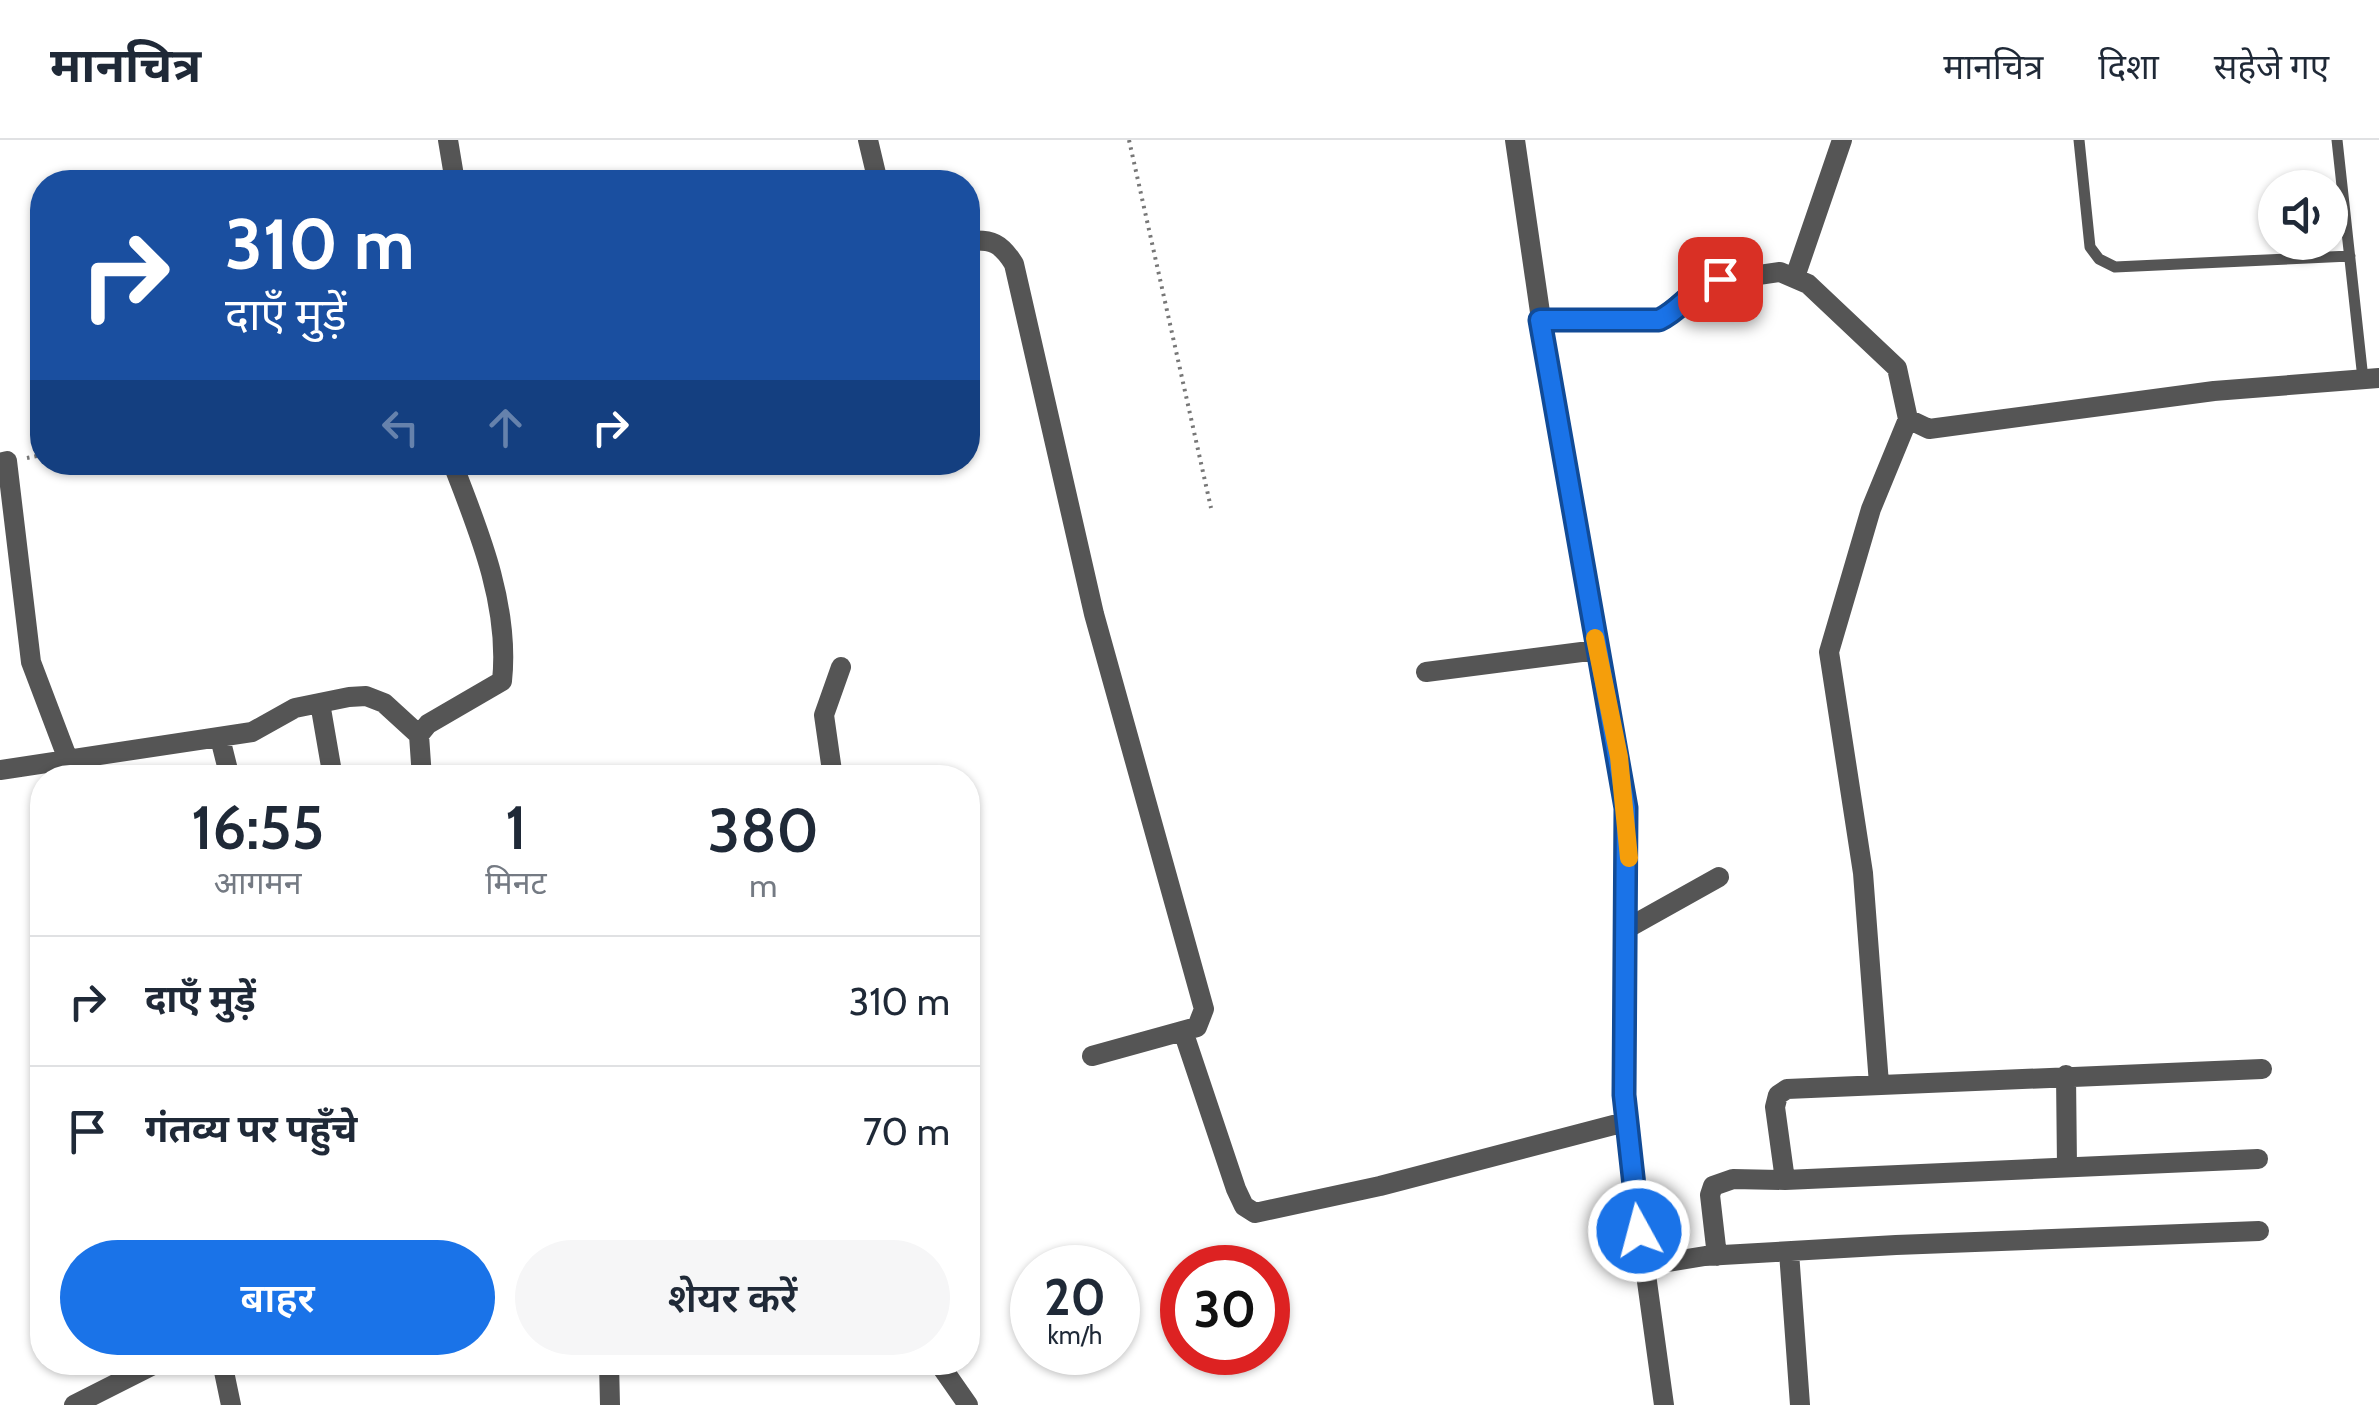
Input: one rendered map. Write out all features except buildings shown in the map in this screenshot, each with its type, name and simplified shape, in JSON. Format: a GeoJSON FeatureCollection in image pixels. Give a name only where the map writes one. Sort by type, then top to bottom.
{"type":"FeatureCollection","features":[{"type":"Feature","properties":{"kind":"street"},"geometry":{"type":"LineString","coordinates":[[448,140],[453,170]]}},
{"type":"Feature","properties":{"kind":"street"},"geometry":{"type":"LineString","coordinates":[[868,140],[875,170]]}},
{"type":"Feature","properties":{"kind":"street"},"geometry":{"type":"LineString","coordinates":[[1515,140],[1540,320],[1626,808],[1625,1122],[1664,1405]]}},
{"type":"Feature","properties":{"kind":"street"},"geometry":{"type":"LineString","coordinates":[[1795,276],[1842,140]]}},
{"type":"Feature","properties":{"kind":"street"},"geometry":{"type":"LineString","coordinates":[[980,240],[1003,246],[1014,264],[1094,614],[1201,995],[1203,1021],[1183,1031],[1092,1056]]}},
{"type":"Feature","properties":{"kind":"street"},"geometry":{"type":"LineString","coordinates":[[1540,320],[1659,320],[1672,314],[1704,283],[1780,272],[1795,276],[1897,368],[1908,419],[1871,508],[1829,652],[1863,873],[1879,1084]]}},
{"type":"Feature","properties":{"kind":"street"},"geometry":{"type":"LineString","coordinates":[[1908,419],[1929,428],[2214,391],[2371,378]]}},
{"type":"Feature","properties":{"kind":"street"},"geometry":{"type":"LineString","coordinates":[[0,463],[7,461],[36,684],[71,765]]}},
{"type":"Feature","properties":{"kind":"street"},"geometry":{"type":"LineString","coordinates":[[421,765],[419,735],[428,724],[502,681],[486,548],[457,475]]}},
{"type":"Feature","properties":{"kind":"street"},"geometry":{"type":"LineString","coordinates":[[1426,672],[1597,650]]}},
{"type":"Feature","properties":{"kind":"street"},"geometry":{"type":"LineString","coordinates":[[831,765],[824,715],[841,667]]}},
{"type":"Feature","properties":{"kind":"street"},"geometry":{"type":"LineString","coordinates":[[82,765],[252,732],[295,708],[349,696],[374,698],[419,735]]}},
{"type":"Feature","properties":{"kind":"street"},"geometry":{"type":"LineString","coordinates":[[320,703],[331,765]]}},
{"type":"Feature","properties":{"kind":"street"},"geometry":{"type":"LineString","coordinates":[[220,738],[227,765]]}},
{"type":"Feature","properties":{"kind":"street"},"geometry":{"type":"LineString","coordinates":[[0,770],[30,769]]}},
{"type":"Feature","properties":{"kind":"street"},"geometry":{"type":"LineString","coordinates":[[1626,929],[1720,877]]}},
{"type":"Feature","properties":{"kind":"street"},"geometry":{"type":"LineString","coordinates":[[1183,1031],[1236,1189],[1244,1206],[1255,1213],[1380,1186],[1625,1122]]}},
{"type":"Feature","properties":{"kind":"street"},"geometry":{"type":"LineString","coordinates":[[1785,1180],[1778,1095],[1807,1086],[2262,1068]]}},
{"type":"Feature","properties":{"kind":"street"},"geometry":{"type":"LineString","coordinates":[[2066,1075],[2067,1167]]}},
{"type":"Feature","properties":{"kind":"street"},"geometry":{"type":"LineString","coordinates":[[1717,1256],[1710,1196],[1714,1186],[1733,1178],[1785,1180],[2258,1159]]}},
{"type":"Feature","properties":{"kind":"street"},"geometry":{"type":"LineString","coordinates":[[1643,1266],[1717,1256],[2259,1231]]}},
{"type":"Feature","properties":{"kind":"street"},"geometry":{"type":"LineString","coordinates":[[1789,1252],[1800,1405]]}},
{"type":"Feature","properties":{"kind":"street"},"geometry":{"type":"LineString","coordinates":[[74,1405],[133,1375]]}},
{"type":"Feature","properties":{"kind":"street"},"geometry":{"type":"LineString","coordinates":[[225,1375],[231,1405]]}},
{"type":"Feature","properties":{"kind":"street"},"geometry":{"type":"LineString","coordinates":[[609,1375],[610,1405]]}},
{"type":"Feature","properties":{"kind":"street"},"geometry":{"type":"LineString","coordinates":[[947,1375],[968,1405]]}},
{"type":"Feature","properties":{"kind":"lane"},"geometry":{"type":"LineString","coordinates":[[2079,140],[2090,247],[2099,259],[2115,267],[2350,256]]}},
{"type":"Feature","properties":{"kind":"lane"},"geometry":{"type":"LineString","coordinates":[[2337,140],[2350,256],[2371,378]]}},
{"type":"Feature","properties":{"kind":"path"},"geometry":{"type":"LineString","coordinates":[[1129,140],[1211,508]]}},
{"type":"Feature","properties":{"kind":"slow traffic"},"geometry":{"type":"LineString","coordinates":[[1595,638],[1619,757],[1629,858]]}},
{"type":"Feature","properties":{"kind":"route"},"geometry":{"type":"LineString","coordinates":[[1639,1231],[1625,1122],[1623,1068],[1629,856],[1626,808],[1540,320],[1659,320],[1672,314],[1704,283],[1720,279]]}}]}
